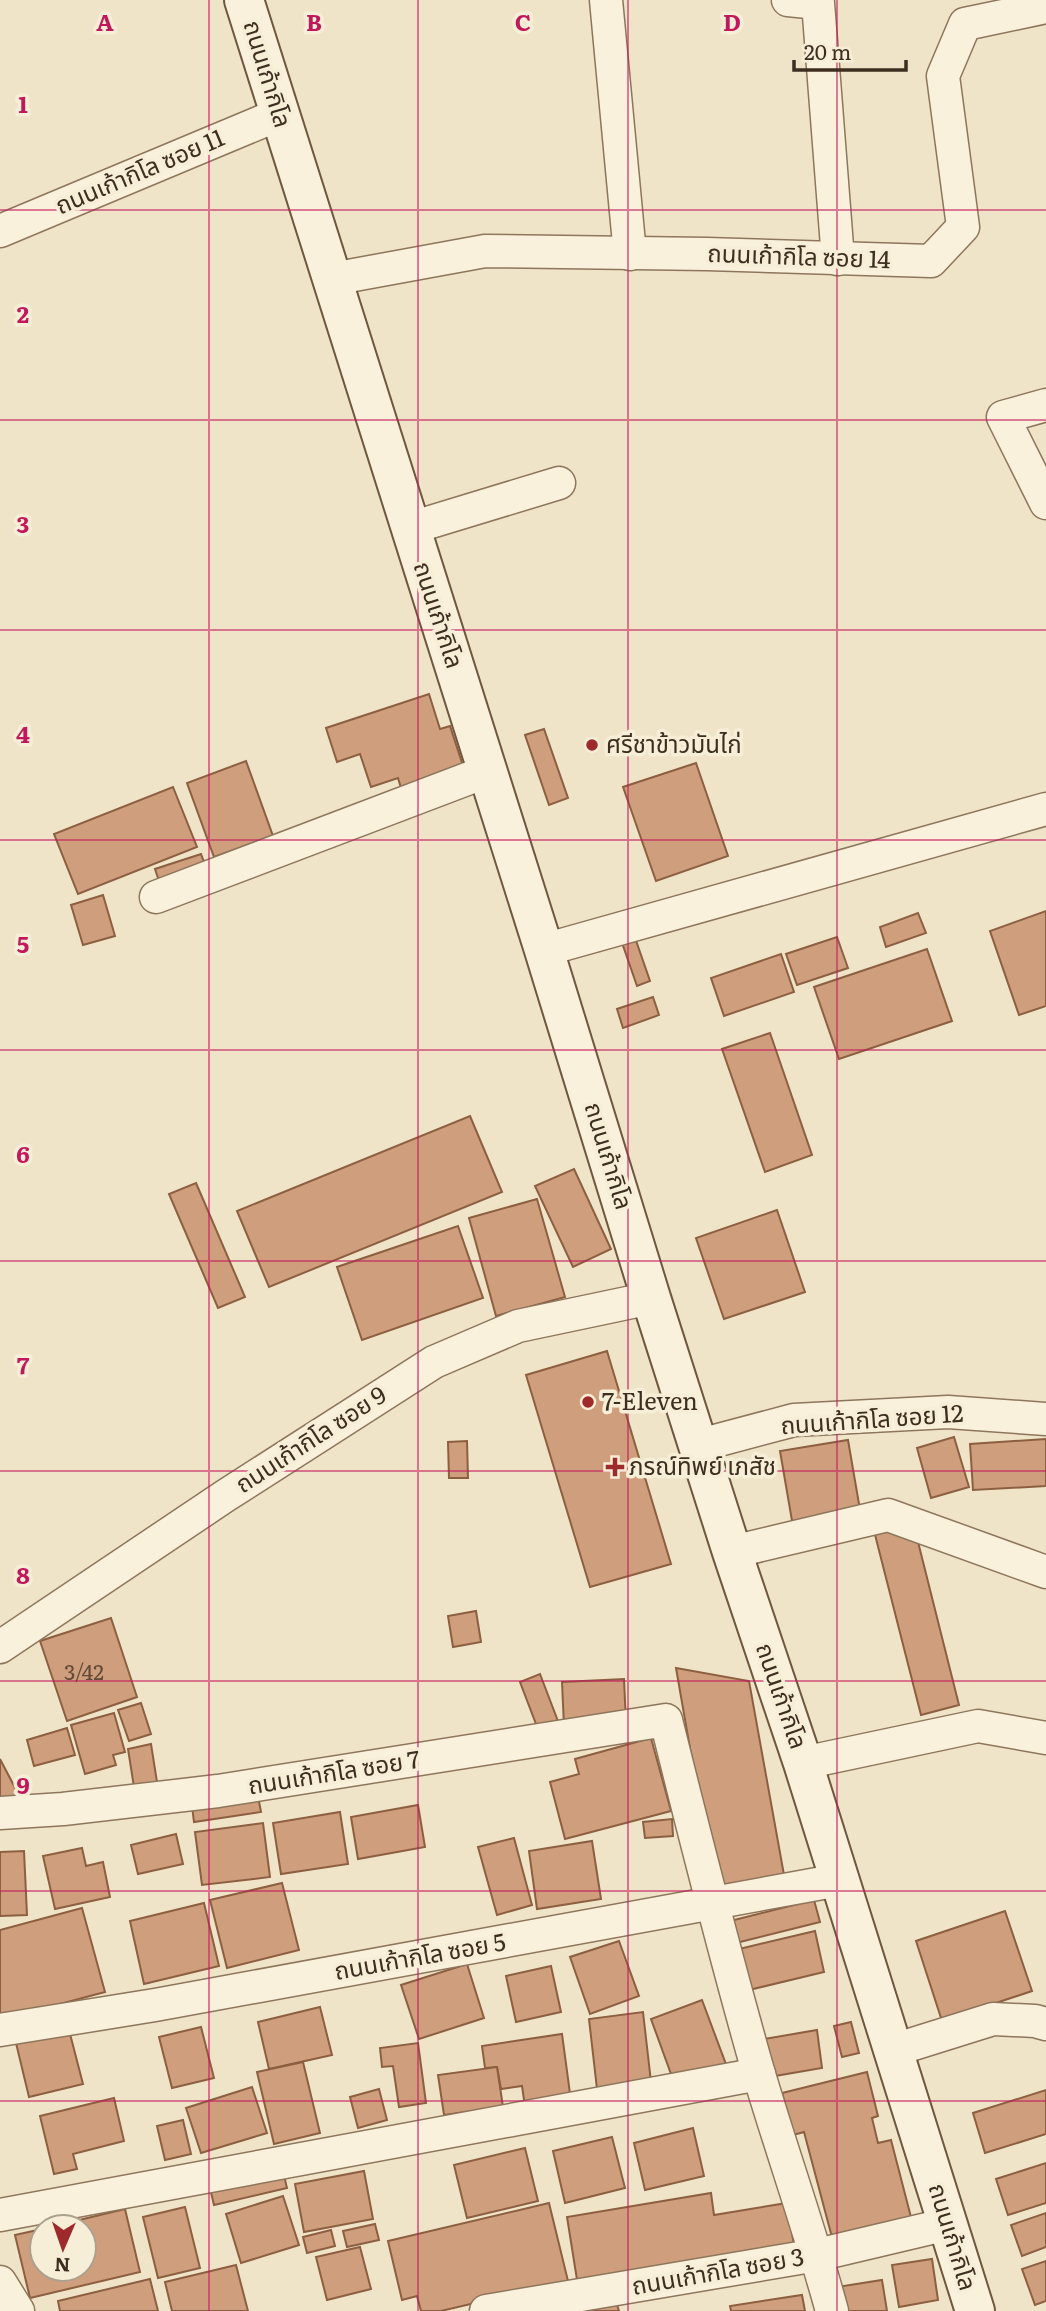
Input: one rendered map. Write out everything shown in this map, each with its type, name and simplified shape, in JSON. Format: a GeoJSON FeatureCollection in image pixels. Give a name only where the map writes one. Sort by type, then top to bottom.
{"type":"FeatureCollection","features":[{"type":"Feature","properties":{"kind":"main road","name":"ถนนเก้ากิโล"},"geometry":{"type":"LineString","coordinates":[[244,0],[488,771],[651,1298],[803,1763],[975,2311]]}},
{"type":"Feature","properties":{"kind":"street"},"geometry":{"type":"LineString","coordinates":[[606,0],[630,254]]}},
{"type":"Feature","properties":{"kind":"street"},"geometry":{"type":"LineString","coordinates":[[788,0],[818,3],[838,259]]}},
{"type":"Feature","properties":{"kind":"street","name":"ถนนเก้ากิโล ซอย 14"},"geometry":{"type":"LineString","coordinates":[[332,279],[485,251],[931,261],[963,227],[943,76],[965,24],[1046,7]]}},
{"type":"Feature","properties":{"kind":"street","name":"ถนนเก้ากิโล ซอย 11"},"geometry":{"type":"LineString","coordinates":[[0,231],[280,114]]}},
{"type":"Feature","properties":{"kind":"street"},"geometry":{"type":"LineString","coordinates":[[1046,405],[1003,417],[1046,503]]}},
{"type":"Feature","properties":{"kind":"street"},"geometry":{"type":"LineString","coordinates":[[411,528],[559,483]]}},
{"type":"Feature","properties":{"kind":"street"},"geometry":{"type":"LineString","coordinates":[[156,897],[488,771]]}},
{"type":"Feature","properties":{"kind":"street"},"geometry":{"type":"LineString","coordinates":[[544,950],[1046,809]]}},
{"type":"Feature","properties":{"kind":"street","name":"ถนนเก้ากิโล ซอย 9"},"geometry":{"type":"LineString","coordinates":[[0,1647],[225,1496],[434,1362],[518,1326],[651,1298]]}},
{"type":"Feature","properties":{"kind":"street","name":"ถนนเก้ากิโล ซอย 12"},"geometry":{"type":"LineString","coordinates":[[699,1445],[794,1420],[948,1412],[1046,1419]]}},
{"type":"Feature","properties":{"kind":"street"},"geometry":{"type":"LineString","coordinates":[[732,1552],[888,1515],[1046,1572]]}},
{"type":"Feature","properties":{"kind":"street","name":"ถนนเก้ากิโล ซอย 7"},"geometry":{"type":"LineString","coordinates":[[0,1813],[63,1809],[218,1791],[666,1720],[712,1904]]}},
{"type":"Feature","properties":{"kind":"street"},"geometry":{"type":"LineString","coordinates":[[803,1763],[978,1726],[1046,1738]]}},
{"type":"Feature","properties":{"kind":"street","name":"ถนนเก้ากิโล ซอย 5"},"geometry":{"type":"LineString","coordinates":[[0,2031],[839,1880]]}},
{"type":"Feature","properties":{"kind":"street"},"geometry":{"type":"LineString","coordinates":[[712,1904],[759,2074],[817,2255],[832,2311]]}},
{"type":"Feature","properties":{"kind":"street"},"geometry":{"type":"LineString","coordinates":[[894,2050],[993,2018],[1046,2024]]}},
{"type":"Feature","properties":{"kind":"street"},"geometry":{"type":"LineString","coordinates":[[0,2215],[759,2074]]}},
{"type":"Feature","properties":{"kind":"street","name":"ถนนเก้ากิโล ซอย 3"},"geometry":{"type":"LineString","coordinates":[[486,2311],[817,2255],[948,2224]]}},
{"type":"Feature","properties":{"kind":"street"},"geometry":{"type":"LineString","coordinates":[[0,2282],[18,2311]]}},
{"type":"Feature","properties":{"kind":"building"},"geometry":{"type":"Polygon","coordinates":[[[429,694],[440,729],[450,726],[467,778],[404,798],[398,778],[371,787],[360,754],[337,762],[326,728],[429,694]]]}},
{"type":"Feature","properties":{"kind":"building"},"geometry":{"type":"Polygon","coordinates":[[[544,729],[568,798],[549,805],[525,735],[544,729]]]}},
{"type":"Feature","properties":{"kind":"building"},"geometry":{"type":"Polygon","coordinates":[[[246,761],[273,836],[214,857],[187,783],[246,761]]]}},
{"type":"Feature","properties":{"kind":"building"},"geometry":{"type":"Polygon","coordinates":[[[696,763],[728,856],[656,881],[623,787],[696,763]]]}},
{"type":"Feature","properties":{"kind":"building"},"geometry":{"type":"Polygon","coordinates":[[[173,787],[197,847],[78,894],[54,834],[173,787]]]}},
{"type":"Feature","properties":{"kind":"building"},"geometry":{"type":"Polygon","coordinates":[[[201,854],[207,870],[161,887],[155,869],[201,854]]]}},
{"type":"Feature","properties":{"kind":"building"},"geometry":{"type":"Polygon","coordinates":[[[103,895],[115,936],[83,945],[71,905],[103,895]]]}},
{"type":"Feature","properties":{"kind":"building"},"geometry":{"type":"Polygon","coordinates":[[[1046,911],[1046,1006],[1019,1015],[990,931],[1046,911]]]}},
{"type":"Feature","properties":{"kind":"building"},"geometry":{"type":"Polygon","coordinates":[[[918,913],[926,933],[886,947],[880,927],[918,913]]]}},
{"type":"Feature","properties":{"kind":"building"},"geometry":{"type":"Polygon","coordinates":[[[632,929],[650,981],[637,986],[619,934],[632,929]]]}},
{"type":"Feature","properties":{"kind":"building"},"geometry":{"type":"Polygon","coordinates":[[[837,937],[848,968],[797,985],[786,954],[837,937]]]}},
{"type":"Feature","properties":{"kind":"building"},"geometry":{"type":"Polygon","coordinates":[[[927,949],[952,1021],[839,1059],[814,987],[927,949]]]}},
{"type":"Feature","properties":{"kind":"building"},"geometry":{"type":"Polygon","coordinates":[[[781,954],[794,992],[724,1016],[711,978],[781,954]]]}},
{"type":"Feature","properties":{"kind":"building"},"geometry":{"type":"Polygon","coordinates":[[[653,997],[659,1015],[623,1028],[617,1009],[653,997]]]}},
{"type":"Feature","properties":{"kind":"building"},"geometry":{"type":"Polygon","coordinates":[[[770,1033],[812,1155],[765,1172],[722,1049],[770,1033]]]}},
{"type":"Feature","properties":{"kind":"building"},"geometry":{"type":"Polygon","coordinates":[[[470,1116],[502,1192],[269,1287],[237,1211],[470,1116]]]}},
{"type":"Feature","properties":{"kind":"building"},"geometry":{"type":"Polygon","coordinates":[[[574,1169],[611,1249],[573,1267],[535,1186],[574,1169]]]}},
{"type":"Feature","properties":{"kind":"building"},"geometry":{"type":"Polygon","coordinates":[[[196,1183],[245,1297],[218,1308],[169,1194],[196,1183]]]}},
{"type":"Feature","properties":{"kind":"building"},"geometry":{"type":"Polygon","coordinates":[[[537,1199],[565,1297],[496,1316],[469,1218],[537,1199]]]}},
{"type":"Feature","properties":{"kind":"building"},"geometry":{"type":"Polygon","coordinates":[[[777,1210],[805,1292],[724,1319],[696,1238],[777,1210]]]}},
{"type":"Feature","properties":{"kind":"building"},"geometry":{"type":"Polygon","coordinates":[[[458,1226],[483,1298],[362,1340],[337,1267],[458,1226]]]}},
{"type":"Feature","properties":{"kind":"building"},"geometry":{"type":"Polygon","coordinates":[[[607,1351],[671,1564],[590,1587],[526,1375],[607,1351]]]}},
{"type":"Feature","properties":{"kind":"building"},"geometry":{"type":"Polygon","coordinates":[[[954,1437],[969,1487],[931,1498],[917,1448],[954,1437]]]}},
{"type":"Feature","properties":{"kind":"building"},"geometry":{"type":"Polygon","coordinates":[[[1046,1439],[1046,1486],[973,1490],[970,1444],[1046,1439]]]}},
{"type":"Feature","properties":{"kind":"building"},"geometry":{"type":"Polygon","coordinates":[[[848,1440],[864,1533],[796,1544],[780,1451],[848,1440]]]}},
{"type":"Feature","properties":{"kind":"building"},"geometry":{"type":"Polygon","coordinates":[[[467,1441],[468,1478],[449,1478],[448,1442],[467,1441]]]}},
{"type":"Feature","properties":{"kind":"building"},"geometry":{"type":"Polygon","coordinates":[[[910,1510],[959,1705],[921,1715],[871,1519],[910,1510]]]}},
{"type":"Feature","properties":{"kind":"building"},"geometry":{"type":"Polygon","coordinates":[[[476,1611],[481,1642],[453,1647],[448,1616],[476,1611]]]}},
{"type":"Feature","properties":{"kind":"building"},"geometry":{"type":"Polygon","coordinates":[[[111,1618],[137,1697],[67,1721],[40,1641],[111,1618]]]}},
{"type":"Feature","properties":{"kind":"building"},"geometry":{"type":"Polygon","coordinates":[[[676,1668],[749,1681],[784,1875],[714,1886],[676,1668]]]}},
{"type":"Feature","properties":{"kind":"building"},"geometry":{"type":"Polygon","coordinates":[[[540,1674],[564,1737],[544,1745],[520,1682],[540,1674]]]}},
{"type":"Feature","properties":{"kind":"building"},"geometry":{"type":"Polygon","coordinates":[[[624,1679],[626,1723],[564,1726],[562,1682],[624,1679]]]}},
{"type":"Feature","properties":{"kind":"building"},"geometry":{"type":"Polygon","coordinates":[[[141,1703],[151,1734],[129,1741],[118,1710],[141,1703]]]}},
{"type":"Feature","properties":{"kind":"building"},"geometry":{"type":"Polygon","coordinates":[[[114,1713],[125,1752],[113,1755],[116,1765],[85,1774],[71,1725],[114,1713]]]}},
{"type":"Feature","properties":{"kind":"building"},"geometry":{"type":"Polygon","coordinates":[[[67,1728],[75,1755],[34,1766],[27,1740],[67,1728]]]}},
{"type":"Feature","properties":{"kind":"building"},"geometry":{"type":"Polygon","coordinates":[[[651,1738],[671,1811],[565,1839],[550,1782],[579,1774],[575,1759],[651,1738]]]}},
{"type":"Feature","properties":{"kind":"building"},"geometry":{"type":"Polygon","coordinates":[[[151,1744],[157,1782],[134,1787],[128,1749],[151,1744]]]}},
{"type":"Feature","properties":{"kind":"building"},"geometry":{"type":"Polygon","coordinates":[[[0,1759],[22,1801],[0,1800],[0,1759]]]}},
{"type":"Feature","properties":{"kind":"building"},"geometry":{"type":"Polygon","coordinates":[[[258,1796],[261,1812],[194,1822],[192,1806],[258,1796]]]}},
{"type":"Feature","properties":{"kind":"building"},"geometry":{"type":"Polygon","coordinates":[[[418,1805],[425,1847],[358,1859],[351,1817],[418,1805]]]}},
{"type":"Feature","properties":{"kind":"building"},"geometry":{"type":"Polygon","coordinates":[[[340,1812],[348,1864],[281,1874],[273,1823],[340,1812]]]}},
{"type":"Feature","properties":{"kind":"building"},"geometry":{"type":"Polygon","coordinates":[[[672,1819],[673,1836],[645,1838],[643,1822],[672,1819]]]}},
{"type":"Feature","properties":{"kind":"building"},"geometry":{"type":"Polygon","coordinates":[[[263,1823],[270,1877],[202,1885],[195,1832],[263,1823]]]}},
{"type":"Feature","properties":{"kind":"building"},"geometry":{"type":"Polygon","coordinates":[[[176,1834],[183,1864],[138,1874],[131,1845],[176,1834]]]}},
{"type":"Feature","properties":{"kind":"building"},"geometry":{"type":"Polygon","coordinates":[[[514,1838],[532,1905],[497,1915],[478,1847],[514,1838]]]}},
{"type":"Feature","properties":{"kind":"building"},"geometry":{"type":"Polygon","coordinates":[[[592,1841],[601,1899],[537,1909],[529,1851],[592,1841]]]}},
{"type":"Feature","properties":{"kind":"building"},"geometry":{"type":"Polygon","coordinates":[[[82,1848],[86,1866],[103,1862],[110,1897],[55,1909],[43,1856],[82,1848]]]}},
{"type":"Feature","properties":{"kind":"building"},"geometry":{"type":"Polygon","coordinates":[[[24,1851],[27,1915],[0,1916],[0,1852],[24,1851]]]}},
{"type":"Feature","properties":{"kind":"building"},"geometry":{"type":"Polygon","coordinates":[[[282,1883],[299,1950],[227,1968],[210,1900],[282,1883]]]}},
{"type":"Feature","properties":{"kind":"building"},"geometry":{"type":"Polygon","coordinates":[[[814,1900],[820,1922],[736,1943],[730,1921],[814,1900]]]}},
{"type":"Feature","properties":{"kind":"building"},"geometry":{"type":"Polygon","coordinates":[[[204,1903],[219,1966],[144,1984],[130,1921],[204,1903]]]}},
{"type":"Feature","properties":{"kind":"building"},"geometry":{"type":"Polygon","coordinates":[[[82,1908],[105,1992],[0,2020],[0,1930],[82,1908]]]}},
{"type":"Feature","properties":{"kind":"building"},"geometry":{"type":"Polygon","coordinates":[[[1005,1911],[1032,1991],[942,2021],[916,1941],[1005,1911]]]}},
{"type":"Feature","properties":{"kind":"building"},"geometry":{"type":"Polygon","coordinates":[[[815,1931],[824,1972],[749,1990],[739,1949],[815,1931]]]}},
{"type":"Feature","properties":{"kind":"building"},"geometry":{"type":"Polygon","coordinates":[[[619,1941],[639,1996],[590,2014],[570,1957],[619,1941]]]}},
{"type":"Feature","properties":{"kind":"building"},"geometry":{"type":"Polygon","coordinates":[[[467,1964],[484,2018],[419,2039],[401,1985],[467,1964]]]}},
{"type":"Feature","properties":{"kind":"building"},"geometry":{"type":"Polygon","coordinates":[[[551,1966],[561,2012],[516,2022],[506,1976],[551,1966]]]}},
{"type":"Feature","properties":{"kind":"building"},"geometry":{"type":"Polygon","coordinates":[[[702,2000],[727,2067],[675,2085],[651,2019],[702,2000]]]}},
{"type":"Feature","properties":{"kind":"building"},"geometry":{"type":"Polygon","coordinates":[[[320,2007],[332,2055],[269,2069],[258,2022],[320,2007]]]}},
{"type":"Feature","properties":{"kind":"building"},"geometry":{"type":"Polygon","coordinates":[[[643,2012],[651,2082],[597,2089],[589,2019],[643,2012]]]}},
{"type":"Feature","properties":{"kind":"building"},"geometry":{"type":"Polygon","coordinates":[[[851,2022],[859,2053],[842,2057],[834,2026],[851,2022]]]}},
{"type":"Feature","properties":{"kind":"building"},"geometry":{"type":"Polygon","coordinates":[[[201,2027],[214,2078],[172,2088],[159,2037],[201,2027]]]}},
{"type":"Feature","properties":{"kind":"building"},"geometry":{"type":"Polygon","coordinates":[[[69,2030],[83,2084],[29,2097],[16,2043],[69,2030]]]}},
{"type":"Feature","properties":{"kind":"building"},"geometry":{"type":"Polygon","coordinates":[[[817,2030],[822,2068],[769,2077],[764,2039],[817,2030]]]}},
{"type":"Feature","properties":{"kind":"building"},"geometry":{"type":"Polygon","coordinates":[[[562,2034],[571,2101],[525,2107],[522,2086],[501,2089],[497,2067],[485,2068],[482,2046],[562,2034]]]}},
{"type":"Feature","properties":{"kind":"building"},"geometry":{"type":"Polygon","coordinates":[[[418,2043],[426,2103],[399,2107],[393,2066],[382,2067],[380,2048],[418,2043]]]}},
{"type":"Feature","properties":{"kind":"building"},"geometry":{"type":"Polygon","coordinates":[[[303,2062],[320,2133],[274,2144],[257,2072],[303,2062]]]}},
{"type":"Feature","properties":{"kind":"building"},"geometry":{"type":"Polygon","coordinates":[[[497,2067],[503,2107],[444,2115],[438,2075],[497,2067]]]}},
{"type":"Feature","properties":{"kind":"building"},"geometry":{"type":"Polygon","coordinates":[[[867,2072],[878,2116],[872,2118],[878,2143],[891,2140],[912,2221],[833,2241],[804,2132],[793,2135],[782,2093],[867,2072]]]}},
{"type":"Feature","properties":{"kind":"building"},"geometry":{"type":"Polygon","coordinates":[[[252,2087],[267,2133],[201,2153],[186,2108],[252,2087]]]}},
{"type":"Feature","properties":{"kind":"building"},"geometry":{"type":"Polygon","coordinates":[[[379,2089],[387,2120],[358,2128],[350,2097],[379,2089]]]}},
{"type":"Feature","properties":{"kind":"building"},"geometry":{"type":"Polygon","coordinates":[[[1046,2090],[1046,2134],[985,2153],[973,2113],[1046,2090]]]}},
{"type":"Feature","properties":{"kind":"building"},"geometry":{"type":"Polygon","coordinates":[[[114,2098],[124,2141],[73,2154],[77,2169],[54,2174],[40,2116],[114,2098]]]}},
{"type":"Feature","properties":{"kind":"building"},"geometry":{"type":"Polygon","coordinates":[[[183,2120],[191,2154],[165,2160],[157,2126],[183,2120]]]}},
{"type":"Feature","properties":{"kind":"building"},"geometry":{"type":"Polygon","coordinates":[[[693,2128],[704,2176],[645,2190],[634,2143],[693,2128]]]}},
{"type":"Feature","properties":{"kind":"building"},"geometry":{"type":"Polygon","coordinates":[[[612,2137],[625,2188],[565,2203],[553,2151],[612,2137]]]}},
{"type":"Feature","properties":{"kind":"building"},"geometry":{"type":"Polygon","coordinates":[[[525,2148],[538,2201],[467,2218],[454,2165],[525,2148]]]}},
{"type":"Feature","properties":{"kind":"building"},"geometry":{"type":"Polygon","coordinates":[[[1046,2163],[1046,2203],[1008,2215],[996,2179],[1046,2163]]]}},
{"type":"Feature","properties":{"kind":"building"},"geometry":{"type":"Polygon","coordinates":[[[282,2167],[287,2188],[214,2205],[209,2184],[282,2167]]]}},
{"type":"Feature","properties":{"kind":"building"},"geometry":{"type":"Polygon","coordinates":[[[364,2171],[373,2219],[304,2232],[295,2184],[364,2171]]]}},
{"type":"Feature","properties":{"kind":"building"},"geometry":{"type":"Polygon","coordinates":[[[711,2193],[714,2215],[787,2203],[795,2251],[578,2286],[567,2217],[711,2193]]]}},
{"type":"Feature","properties":{"kind":"building"},"geometry":{"type":"Polygon","coordinates":[[[283,2196],[299,2245],[241,2263],[226,2214],[283,2196]]]}},
{"type":"Feature","properties":{"kind":"building"},"geometry":{"type":"Polygon","coordinates":[[[549,2203],[568,2281],[441,2311],[421,2311],[417,2296],[402,2300],[388,2241],[549,2203]]]}},
{"type":"Feature","properties":{"kind":"building"},"geometry":{"type":"Polygon","coordinates":[[[185,2207],[200,2268],[158,2278],[143,2217],[185,2207]]]}},
{"type":"Feature","properties":{"kind":"building"},"geometry":{"type":"Polygon","coordinates":[[[125,2209],[140,2272],[98,2282],[98,2215],[125,2209]]]}},
{"type":"Feature","properties":{"kind":"building"},"geometry":{"type":"Polygon","coordinates":[[[1046,2213],[1046,2247],[1022,2256],[1011,2225],[1046,2213]]]}},
{"type":"Feature","properties":{"kind":"building"},"geometry":{"type":"Polygon","coordinates":[[[375,2224],[379,2240],[347,2247],[343,2231],[375,2224]]]}},
{"type":"Feature","properties":{"kind":"building"},"geometry":{"type":"Polygon","coordinates":[[[331,2230],[335,2246],[307,2253],[303,2237],[331,2230]]]}},
{"type":"Feature","properties":{"kind":"building"},"geometry":{"type":"Polygon","coordinates":[[[28,2232],[28,2283],[93,2283],[30,2298],[15,2235],[28,2232]]]}},
{"type":"Feature","properties":{"kind":"building"},"geometry":{"type":"Polygon","coordinates":[[[360,2247],[371,2289],[327,2300],[316,2257],[360,2247]]]}},
{"type":"Feature","properties":{"kind":"building"},"geometry":{"type":"Polygon","coordinates":[[[932,2259],[938,2300],[899,2307],[892,2265],[932,2259]]]}},
{"type":"Feature","properties":{"kind":"building"},"geometry":{"type":"Polygon","coordinates":[[[1046,2261],[1046,2301],[1035,2305],[1022,2269],[1046,2261]]]}},
{"type":"Feature","properties":{"kind":"building"},"geometry":{"type":"Polygon","coordinates":[[[236,2265],[248,2311],[172,2311],[165,2282],[236,2265]]]}},
{"type":"Feature","properties":{"kind":"building"},"geometry":{"type":"Polygon","coordinates":[[[150,2279],[158,2311],[60,2311],[58,2301],[150,2279]]]}},
{"type":"Feature","properties":{"kind":"building"},"geometry":{"type":"Polygon","coordinates":[[[882,2280],[887,2311],[841,2311],[837,2287],[882,2280]]]}},
{"type":"Feature","properties":{"kind":"building"},"geometry":{"type":"Polygon","coordinates":[[[802,2295],[805,2311],[731,2311],[730,2306],[802,2295]]]}},
{"type":"Feature","properties":{"kind":"building"},"geometry":{"type":"Polygon","coordinates":[[[615,2298],[619,2311],[578,2311],[615,2298]]]}},
{"type":"Feature","properties":{"kind":"place","name":"ศรีชาข้าวมันไก่"},"geometry":{"type":"Point","coordinates":[592,745]}},
{"type":"Feature","properties":{"kind":"place","name":"7-Eleven"},"geometry":{"type":"Point","coordinates":[588,1402]}},
{"type":"Feature","properties":{"kind":"place","name":"ภรณ์ทิพย์ เภสัช"},"geometry":{"type":"Point","coordinates":[615,1467]}}]}
